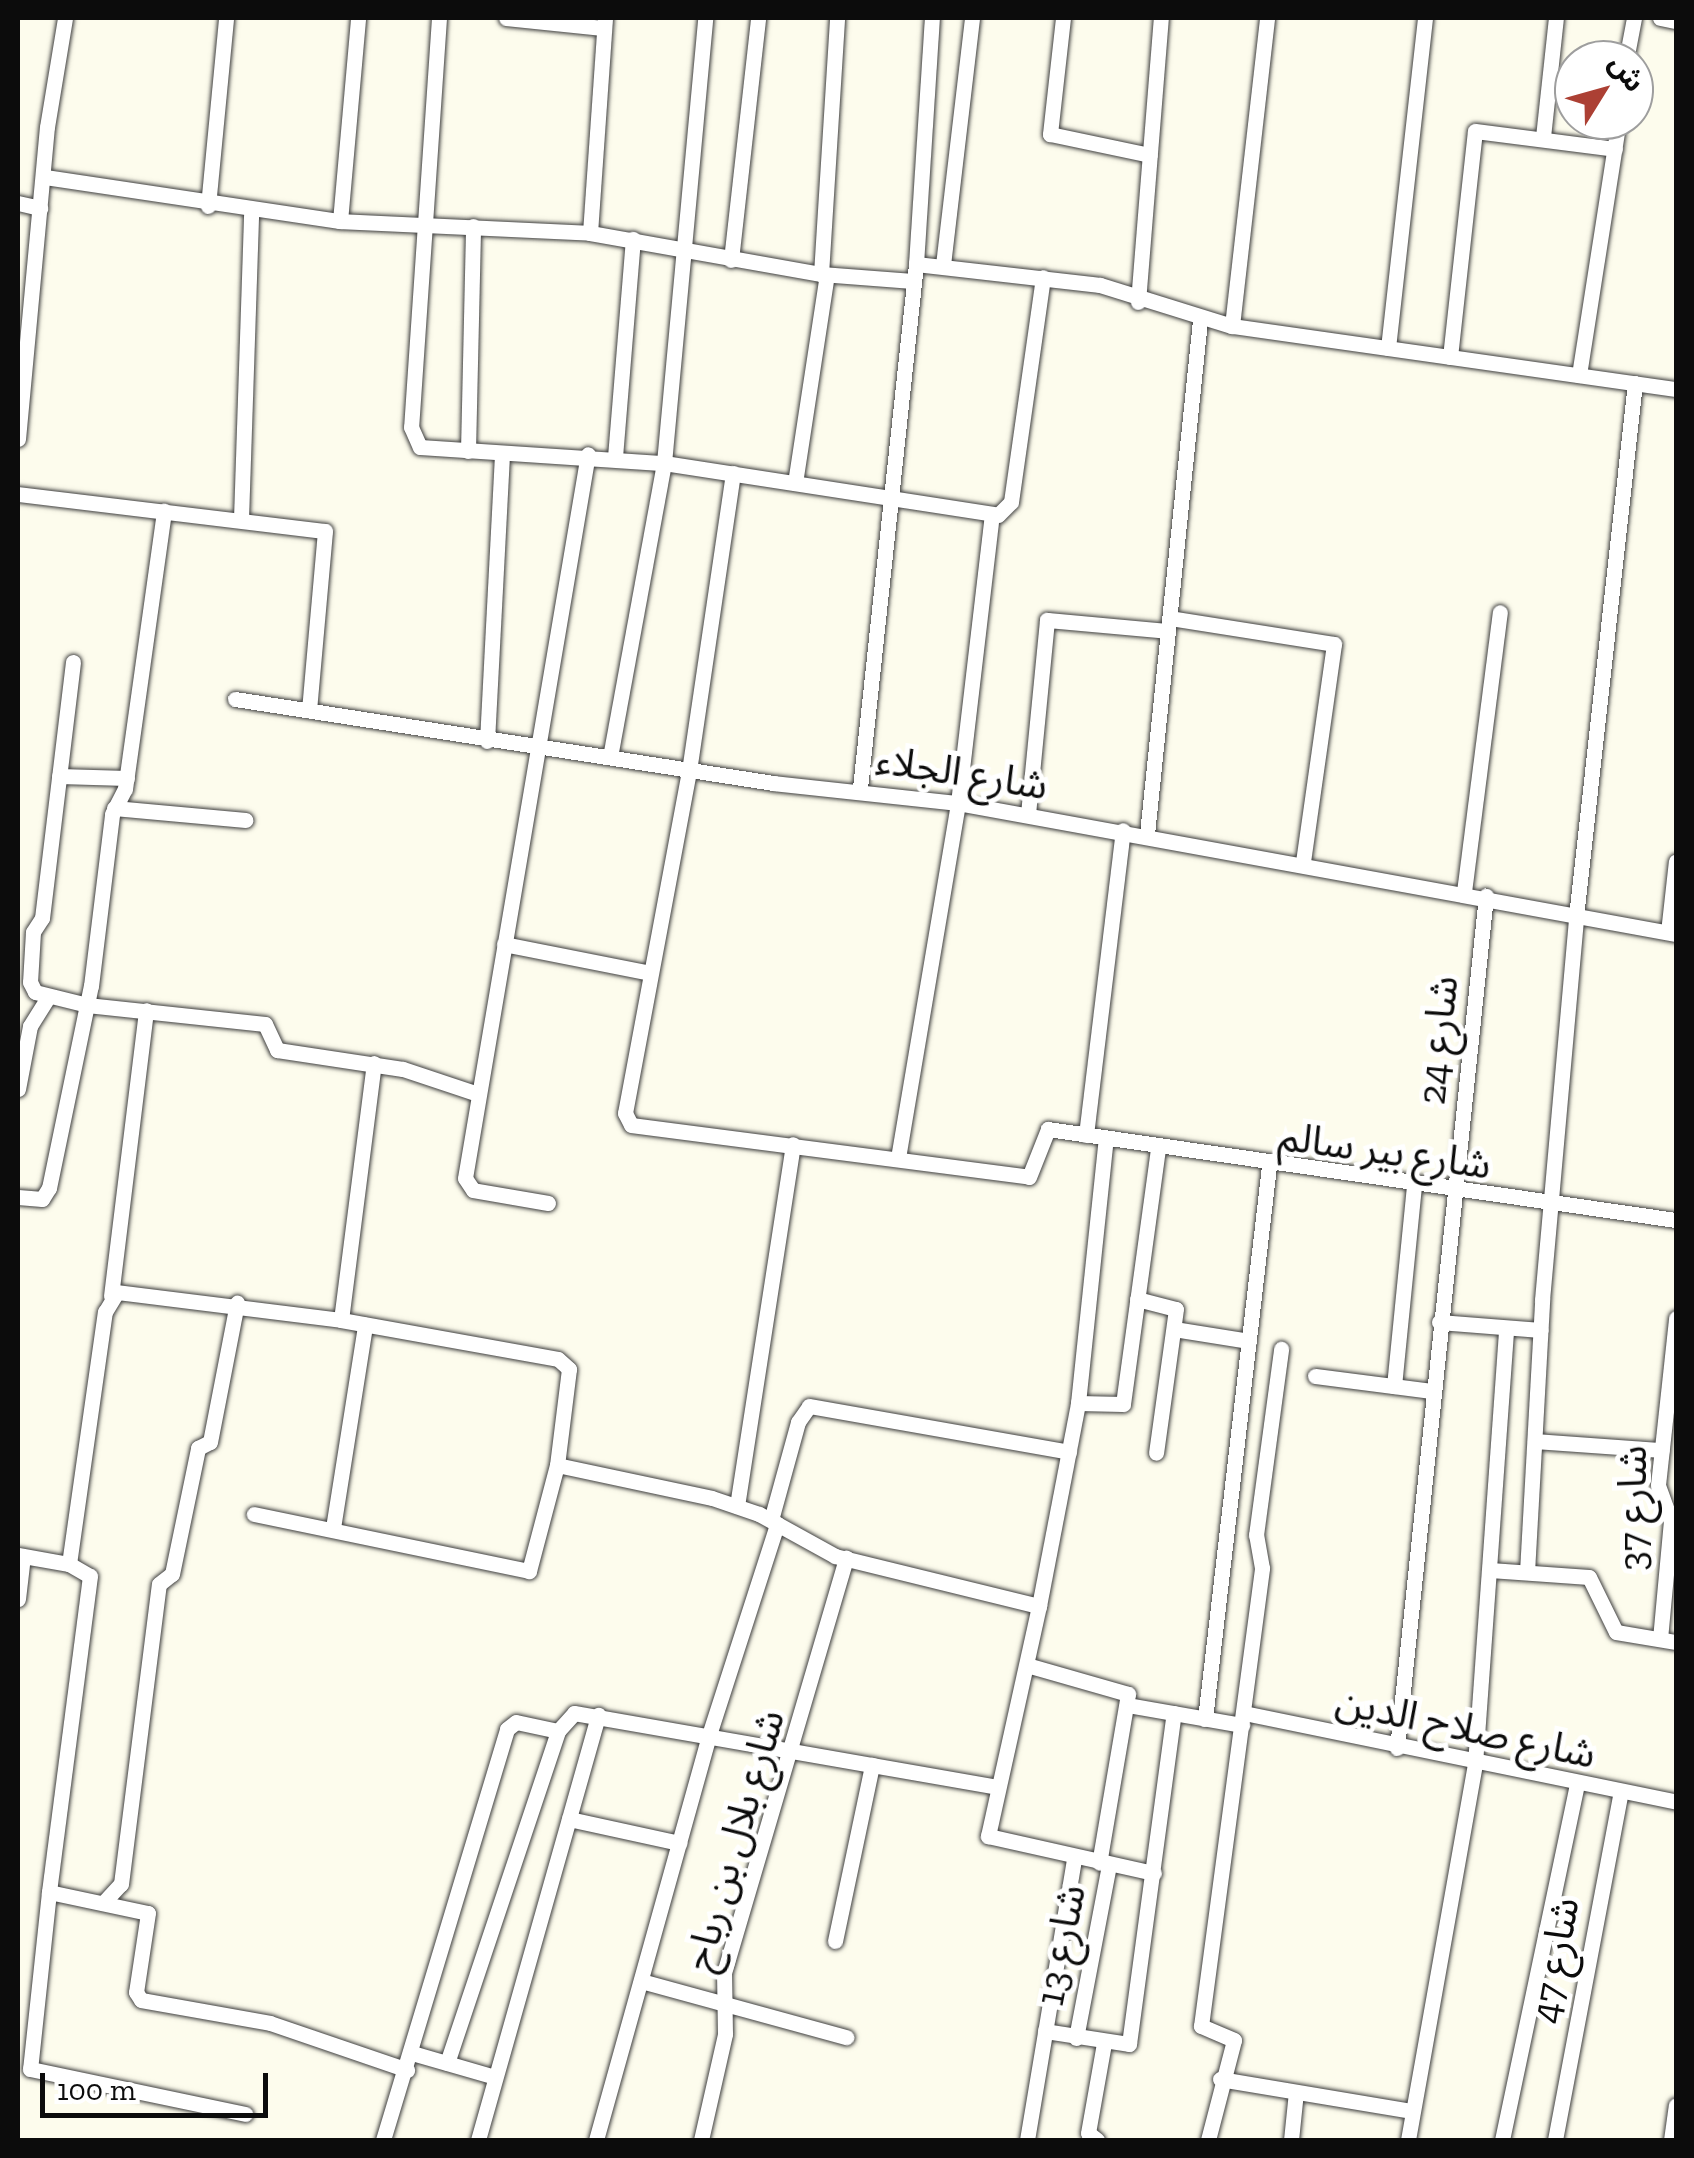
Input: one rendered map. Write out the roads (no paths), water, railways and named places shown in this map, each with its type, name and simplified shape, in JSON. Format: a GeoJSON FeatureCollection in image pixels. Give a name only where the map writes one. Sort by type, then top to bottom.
{"type":"FeatureCollection","features":[{"type":"Feature","properties":{"kind":"street"},"geometry":{"type":"LineString","coordinates":[[18,438],[40,208],[65,18]]}},
{"type":"Feature","properties":{"kind":"street"},"geometry":{"type":"LineString","coordinates":[[208,206],[226,18]]}},
{"type":"Feature","properties":{"kind":"street"},"geometry":{"type":"LineString","coordinates":[[340,221],[358,18]]}},
{"type":"Feature","properties":{"kind":"street"},"geometry":{"type":"LineString","coordinates":[[439,18],[420,224],[412,434],[420,447],[615,457],[992,515],[1005,513],[1011,502],[1043,277]]}},
{"type":"Feature","properties":{"kind":"street"},"geometry":{"type":"LineString","coordinates":[[506,18],[604,23],[590,233]]}},
{"type":"Feature","properties":{"kind":"street"},"geometry":{"type":"LineString","coordinates":[[610,757],[664,463],[706,18]]}},
{"type":"Feature","properties":{"kind":"street"},"geometry":{"type":"LineString","coordinates":[[731,260],[758,18]]}},
{"type":"Feature","properties":{"kind":"street"},"geometry":{"type":"LineString","coordinates":[[795,483],[824,274],[837,18]]}},
{"type":"Feature","properties":{"kind":"street"},"geometry":{"type":"LineString","coordinates":[[860,788],[915,273],[932,18]]}},
{"type":"Feature","properties":{"kind":"street"},"geometry":{"type":"LineString","coordinates":[[943,265],[972,18]]}},
{"type":"Feature","properties":{"kind":"street"},"geometry":{"type":"LineString","coordinates":[[1063,18],[1050,134],[1150,155]]}},
{"type":"Feature","properties":{"kind":"street"},"geometry":{"type":"LineString","coordinates":[[1138,302],[1162,18]]}},
{"type":"Feature","properties":{"kind":"street"},"geometry":{"type":"LineString","coordinates":[[1232,326],[1267,18]]}},
{"type":"Feature","properties":{"kind":"street"},"geometry":{"type":"LineString","coordinates":[[1388,348],[1425,18]]}},
{"type":"Feature","properties":{"kind":"street"},"geometry":{"type":"LineString","coordinates":[[1543,137],[1556,18]]}},
{"type":"Feature","properties":{"kind":"street"},"geometry":{"type":"LineString","coordinates":[[1660,18],[1676,21]]}},
{"type":"Feature","properties":{"kind":"street"},"geometry":{"type":"LineString","coordinates":[[1450,356],[1473,135],[1486,128],[1616,149]]}},
{"type":"Feature","properties":{"kind":"street"},"geometry":{"type":"LineString","coordinates":[[1579,374],[1617,140]]}},
{"type":"Feature","properties":{"kind":"street"},"geometry":{"type":"LineString","coordinates":[[45,178],[208,206],[340,221],[633,238],[731,260],[824,274],[915,273],[943,265],[1043,277],[1100,286],[1138,302],[1232,326],[1676,389]]}},
{"type":"Feature","properties":{"kind":"street"},"geometry":{"type":"LineString","coordinates":[[18,204],[40,208]]}},
{"type":"Feature","properties":{"kind":"street"},"geometry":{"type":"LineString","coordinates":[[241,519],[251,210]]}},
{"type":"Feature","properties":{"kind":"street"},"geometry":{"type":"LineString","coordinates":[[468,451],[473,226]]}},
{"type":"Feature","properties":{"kind":"street"},"geometry":{"type":"LineString","coordinates":[[615,457],[633,238]]}},
{"type":"Feature","properties":{"kind":"street"},"geometry":{"type":"LineString","coordinates":[[1147,834],[1200,320]]}},
{"type":"Feature","properties":{"kind":"street"},"geometry":{"type":"LineString","coordinates":[[1527,1572],[1540,1330],[1576,917],[1635,383]]}},
{"type":"Feature","properties":{"kind":"street"},"geometry":{"type":"LineString","coordinates":[[487,741],[502,453]]}},
{"type":"Feature","properties":{"kind":"street"},"geometry":{"type":"LineString","coordinates":[[548,1203],[468,1188],[478,1094],[588,454]]}},
{"type":"Feature","properties":{"kind":"street"},"geometry":{"type":"LineString","coordinates":[[732,473],[689,771],[626,1120],[647,1130],[898,1158],[958,803],[992,515]]}},
{"type":"Feature","properties":{"kind":"street"},"geometry":{"type":"LineString","coordinates":[[18,494],[241,519],[328,534],[309,710]]}},
{"type":"Feature","properties":{"kind":"street"},"geometry":{"type":"LineString","coordinates":[[18,1197],[46,1194],[87,1005],[114,808],[127,778],[164,510]]}},
{"type":"Feature","properties":{"kind":"street"},"geometry":{"type":"LineString","coordinates":[[1464,892],[1500,612]]}},
{"type":"Feature","properties":{"kind":"street"},"geometry":{"type":"LineString","coordinates":[[1028,814],[1047,620],[1169,625],[1334,644],[1303,862]]}},
{"type":"Feature","properties":{"kind":"street"},"geometry":{"type":"LineString","coordinates":[[73,662],[30,982],[48,996],[87,1005],[265,1024],[277,1050],[374,1063],[478,1094]]}},
{"type":"Feature","properties":{"kind":"street","name":"شارع الجلاء"},"geometry":{"type":"LineString","coordinates":[[234,699],[689,771],[860,788],[1028,814],[1672,933]]}},
{"type":"Feature","properties":{"kind":"street"},"geometry":{"type":"LineString","coordinates":[[59,776],[127,778]]}},
{"type":"Feature","properties":{"kind":"street"},"geometry":{"type":"LineString","coordinates":[[114,808],[245,820]]}},
{"type":"Feature","properties":{"kind":"street"},"geometry":{"type":"LineString","coordinates":[[1086,1135],[1123,830]]}},
{"type":"Feature","properties":{"kind":"street"},"geometry":{"type":"LineString","coordinates":[[1672,933],[1676,861]]}},
{"type":"Feature","properties":{"kind":"street","name":"شارع 24"},"geometry":{"type":"LineString","coordinates":[[1397,1748],[1486,896]]}},
{"type":"Feature","properties":{"kind":"street"},"geometry":{"type":"LineString","coordinates":[[504,944],[650,973]]}},
{"type":"Feature","properties":{"kind":"street"},"geometry":{"type":"LineString","coordinates":[[18,1089],[30,1026],[48,996]]}},
{"type":"Feature","properties":{"kind":"street"},"geometry":{"type":"LineString","coordinates":[[69,1564],[111,1296],[146,1010]]}},
{"type":"Feature","properties":{"kind":"street"},"geometry":{"type":"LineString","coordinates":[[341,1320],[374,1063]]}},
{"type":"Feature","properties":{"kind":"street","name":"شارع بير سالم"},"geometry":{"type":"LineString","coordinates":[[898,1158],[1029,1177],[1045,1130],[1414,1187],[1676,1220]]}},
{"type":"Feature","properties":{"kind":"street"},"geometry":{"type":"LineString","coordinates":[[1106,1138],[1078,1403],[1027,1665],[986,1832],[991,1839],[1154,1873]]}},
{"type":"Feature","properties":{"kind":"street"},"geometry":{"type":"LineString","coordinates":[[737,1506],[793,1144]]}},
{"type":"Feature","properties":{"kind":"street"},"geometry":{"type":"LineString","coordinates":[[1078,1403],[1123,1404],[1158,1148]]}},
{"type":"Feature","properties":{"kind":"street"},"geometry":{"type":"LineString","coordinates":[[1205,1719],[1268,1166]]}},
{"type":"Feature","properties":{"kind":"street"},"geometry":{"type":"LineString","coordinates":[[1394,1386],[1414,1187]]}},
{"type":"Feature","properties":{"kind":"street"},"geometry":{"type":"LineString","coordinates":[[111,1296],[238,1303],[565,1362],[557,1466],[528,1572],[254,1514]]}},
{"type":"Feature","properties":{"kind":"street"},"geometry":{"type":"LineString","coordinates":[[1138,1300],[1174,1306],[1156,1453]]}},
{"type":"Feature","properties":{"kind":"street"},"geometry":{"type":"LineString","coordinates":[[103,1903],[121,1884],[159,1584],[172,1574],[198,1448],[210,1442],[238,1303]]}},
{"type":"Feature","properties":{"kind":"street","name":"شارع 37"},"geometry":{"type":"LineString","coordinates":[[1668,1641],[1671,1522],[1658,1486],[1676,1318]]}},
{"type":"Feature","properties":{"kind":"street"},"geometry":{"type":"LineString","coordinates":[[1440,1322],[1540,1330]]}},
{"type":"Feature","properties":{"kind":"street"},"geometry":{"type":"LineString","coordinates":[[334,1528],[365,1325]]}},
{"type":"Feature","properties":{"kind":"street"},"geometry":{"type":"LineString","coordinates":[[1408,2140],[1475,1764],[1506,1328]]}},
{"type":"Feature","properties":{"kind":"street"},"geometry":{"type":"LineString","coordinates":[[1174,1329],[1249,1340]]}},
{"type":"Feature","properties":{"kind":"street"},"geometry":{"type":"LineString","coordinates":[[1208,2140],[1220,2079],[1234,2040],[1201,2028],[1262,1562],[1256,1535],[1281,1349]]}},
{"type":"Feature","properties":{"kind":"street"},"geometry":{"type":"LineString","coordinates":[[1314,1376],[1432,1391]]}},
{"type":"Feature","properties":{"kind":"street"},"geometry":{"type":"LineString","coordinates":[[596,2140],[709,1735],[774,1522],[798,1422],[809,1406],[1069,1452]]}},
{"type":"Feature","properties":{"kind":"street"},"geometry":{"type":"LineString","coordinates":[[1535,1441],[1662,1450]]}},
{"type":"Feature","properties":{"kind":"street"},"geometry":{"type":"LineString","coordinates":[[557,1466],[737,1506],[846,1558],[1039,1606]]}},
{"type":"Feature","properties":{"kind":"street"},"geometry":{"type":"LineString","coordinates":[[18,1599],[20,1555],[69,1564],[90,1576],[30,2069],[245,2114]]}},
{"type":"Feature","properties":{"kind":"street","name":"شارع بلال بن رباح"},"geometry":{"type":"LineString","coordinates":[[700,2140],[726,2034],[724,1973],[846,1558]]}},
{"type":"Feature","properties":{"kind":"street"},"geometry":{"type":"LineString","coordinates":[[1490,1570],[1594,1580],[1612,1628],[1668,1641]]}},
{"type":"Feature","properties":{"kind":"street"},"geometry":{"type":"LineString","coordinates":[[1027,1665],[1120,1687],[1128,1705]]}},
{"type":"Feature","properties":{"kind":"street","name":"شارع صلاح الدين"},"geometry":{"type":"LineString","coordinates":[[1128,1705],[1205,1719],[1243,1719],[1676,1802]]}},
{"type":"Feature","properties":{"kind":"street","name":"شارع 13"},"geometry":{"type":"LineString","coordinates":[[1076,2038],[1128,1705]]}},
{"type":"Feature","properties":{"kind":"street"},"geometry":{"type":"LineString","coordinates":[[447,2063],[558,1732],[574,1713],[996,1787]]}},
{"type":"Feature","properties":{"kind":"street"},"geometry":{"type":"LineString","coordinates":[[1045,2031],[1124,2048],[1130,2041],[1174,1713]]}},
{"type":"Feature","properties":{"kind":"street"},"geometry":{"type":"LineString","coordinates":[[478,2140],[598,1715]]}},
{"type":"Feature","properties":{"kind":"street"},"geometry":{"type":"LineString","coordinates":[[382,2140],[409,2062],[507,1729],[516,1722],[558,1732]]}},
{"type":"Feature","properties":{"kind":"street"},"geometry":{"type":"LineString","coordinates":[[835,1942],[872,1765]]}},
{"type":"Feature","properties":{"kind":"street"},"geometry":{"type":"LineString","coordinates":[[1502,2140],[1577,1784]]}},
{"type":"Feature","properties":{"kind":"street","name":"شارع 47"},"geometry":{"type":"LineString","coordinates":[[1555,2140],[1621,1792]]}},
{"type":"Feature","properties":{"kind":"street"},"geometry":{"type":"LineString","coordinates":[[569,1818],[679,1843]]}},
{"type":"Feature","properties":{"kind":"street"},"geometry":{"type":"LineString","coordinates":[[1028,2140],[1074,1858]]}},
{"type":"Feature","properties":{"kind":"street"},"geometry":{"type":"LineString","coordinates":[[49,1892],[150,1916],[136,1992],[141,2000],[270,2023],[409,2062],[447,2063],[496,2077]]}},
{"type":"Feature","properties":{"kind":"street"},"geometry":{"type":"LineString","coordinates":[[641,1982],[846,2037]]}},
{"type":"Feature","properties":{"kind":"street"},"geometry":{"type":"LineString","coordinates":[[1096,2140],[1088,2133],[1104,2044]]}},
{"type":"Feature","properties":{"kind":"street"},"geometry":{"type":"LineString","coordinates":[[1220,2079],[1412,2111]]}},
{"type":"Feature","properties":{"kind":"street"},"geometry":{"type":"LineString","coordinates":[[1291,2140],[1296,2092]]}},
{"type":"Feature","properties":{"kind":"street"},"geometry":{"type":"LineString","coordinates":[[1671,2140],[1676,2105]]}}]}
